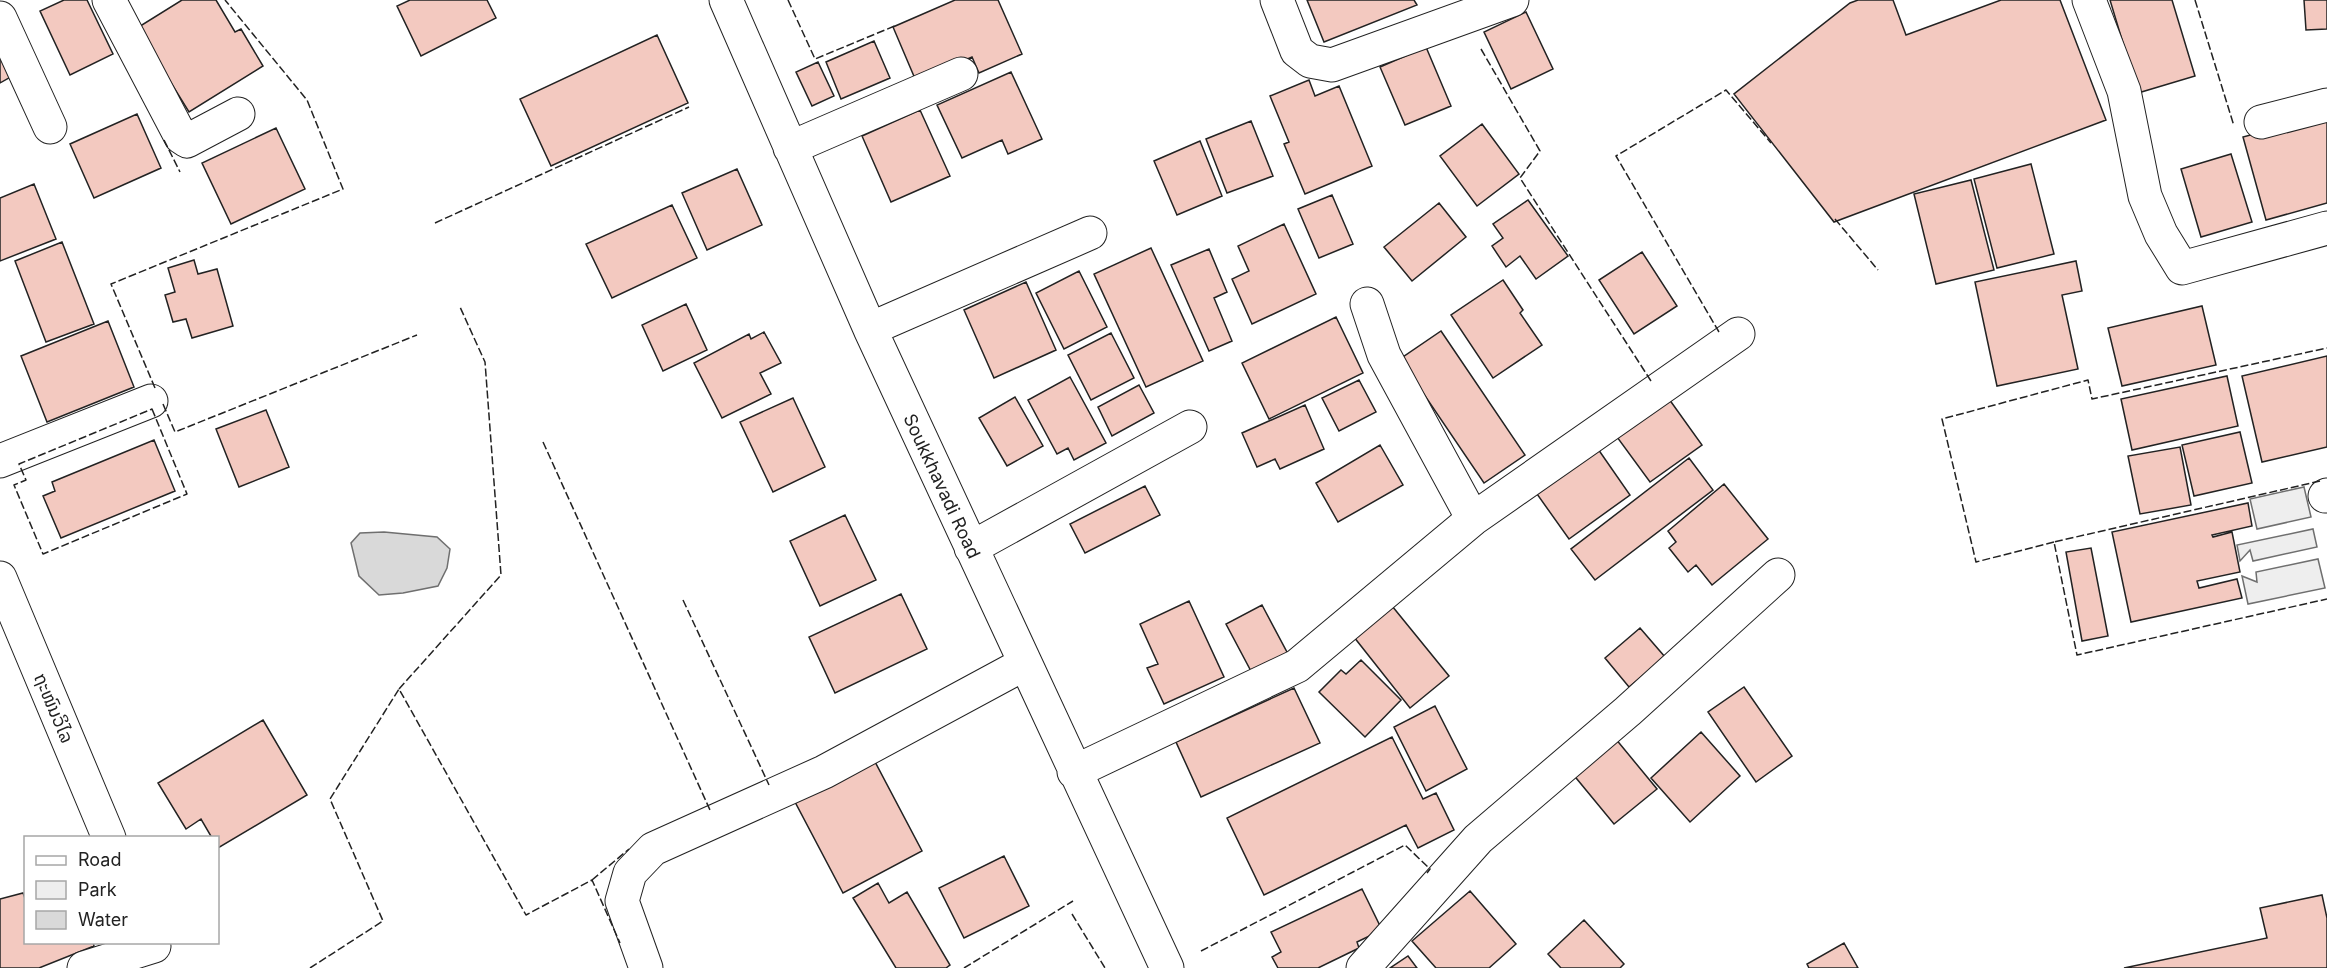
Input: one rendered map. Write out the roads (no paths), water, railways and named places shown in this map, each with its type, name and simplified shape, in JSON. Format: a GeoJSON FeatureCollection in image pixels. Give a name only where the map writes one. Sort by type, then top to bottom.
{"type":"FeatureCollection","features":[{"type":"Feature","properties":{"kind":"street"},"geometry":{"type":"LineString","coordinates":[[109,0],[181,137],[187,141],[238,114]]}},
{"type":"Feature","properties":{"kind":"street","name":"Soukkhavadi Road"},"geometry":{"type":"LineString","coordinates":[[726,0],[870,330],[1167,968]]}},
{"type":"Feature","properties":{"kind":"street"},"geometry":{"type":"LineString","coordinates":[[1277,0],[1297,51],[1310,62],[1332,65],[1512,0]]}},
{"type":"Feature","properties":{"kind":"street"},"geometry":{"type":"LineString","coordinates":[[2089,0],[2124,91],[2145,196],[2161,234],[2182,268],[2327,228]]}},
{"type":"Feature","properties":{"kind":"street"},"geometry":{"type":"LineString","coordinates":[[0,18],[50,127]]}},
{"type":"Feature","properties":{"kind":"street"},"geometry":{"type":"LineString","coordinates":[[790,148],[961,74]]}},
{"type":"Feature","properties":{"kind":"street"},"geometry":{"type":"LineString","coordinates":[[2260,122],[2327,105]]}},
{"type":"Feature","properties":{"kind":"street"},"geometry":{"type":"LineString","coordinates":[[870,330],[1090,232]]}},
{"type":"Feature","properties":{"kind":"street"},"geometry":{"type":"LineString","coordinates":[[1367,304],[1384,355],[1473,519]]}},
{"type":"Feature","properties":{"kind":"street"},"geometry":{"type":"LineString","coordinates":[[1074,772],[1297,666],[1473,519],[1738,334]]}},
{"type":"Feature","properties":{"kind":"street"},"geometry":{"type":"LineString","coordinates":[[0,461],[151,401]]}},
{"type":"Feature","properties":{"kind":"street"},"geometry":{"type":"LineString","coordinates":[[971,548],[1190,427]]}},
{"type":"Feature","properties":{"kind":"street"},"geometry":{"type":"LineString","coordinates":[[1363,968],[1478,839],[1628,711],[1778,575]]}},
{"type":"Feature","properties":{"kind":"street","name":"ຖະໜົນວິໄລ"},"geometry":{"type":"LineString","coordinates":[[0,578],[109,836]]}},
{"type":"Feature","properties":{"kind":"street"},"geometry":{"type":"LineString","coordinates":[[646,968],[622,901],[630,873],[653,849],[824,772],[1024,664]]}},
{"type":"Feature","properties":{"kind":"street"},"geometry":{"type":"LineString","coordinates":[[84,968],[156,952]]}},
{"type":"Feature","properties":{"kind":"water"},"geometry":{"type":"Polygon","coordinates":[[[384,532],[437,537],[450,549],[447,568],[438,586],[379,595],[359,576],[351,543],[360,533],[384,532]]]}}]}
